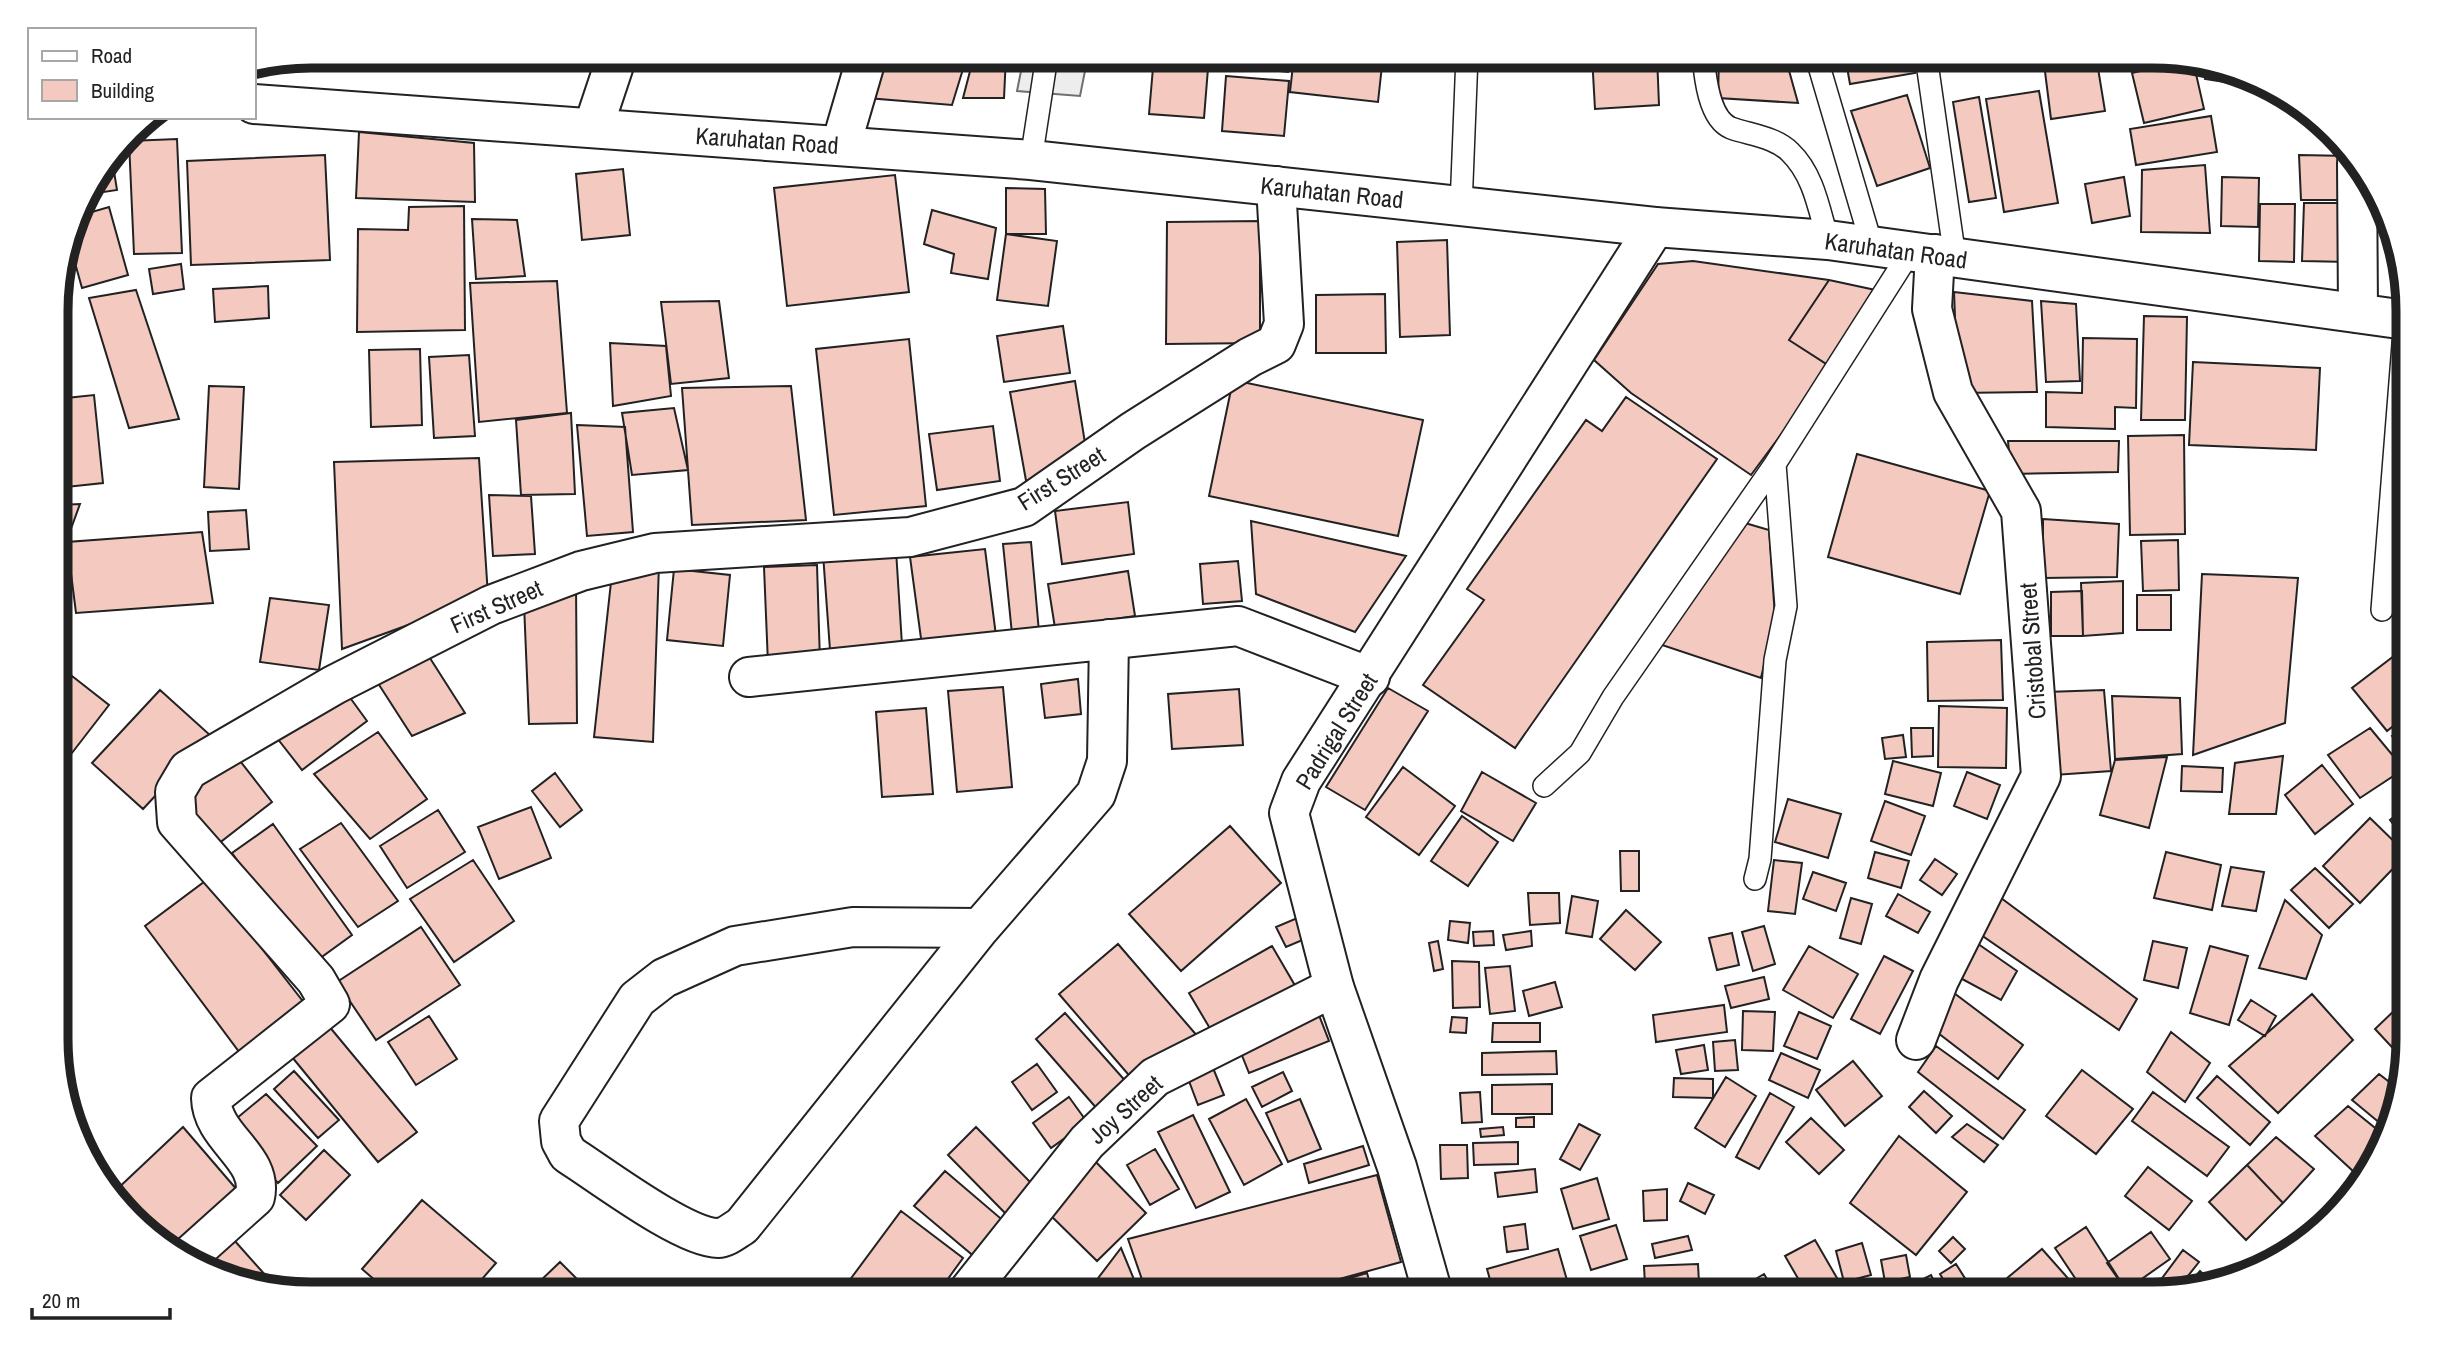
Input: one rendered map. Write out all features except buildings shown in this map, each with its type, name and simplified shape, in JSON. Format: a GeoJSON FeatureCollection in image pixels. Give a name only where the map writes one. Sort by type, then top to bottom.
{"type":"FeatureCollection","features":[{"type":"Feature","properties":{"kind":"street"},"geometry":{"type":"LineString","coordinates":[[593,128],[613,69]]}},
{"type":"Feature","properties":{"kind":"street"},"geometry":{"type":"LineString","coordinates":[[841,145],[863,69]]}},
{"type":"Feature","properties":{"kind":"street","name":"Karuhatan Road"},"geometry":{"type":"LineString","coordinates":[[256,104],[1031,160],[1655,227],[1828,240],[2396,318]]}},
{"type":"Feature","properties":{"kind":"street"},"geometry":{"type":"LineString","coordinates":[[2357,181],[2358,313]]}},
{"type":"Feature","properties":{"kind":"street","name":"First Street"},"geometry":{"type":"LineString","coordinates":[[194,1251],[256,1197],[258,1184],[256,1173],[217,1125],[211,1098],[330,1004],[316,979],[177,822],[175,792],[188,770],[358,672],[491,605],[581,571],[655,553],[910,537],[1024,506],[1133,431],[1276,344],[1284,324],[1276,186]]}},
{"type":"Feature","properties":{"kind":"street","name":"Padrigal Street"},"geometry":{"type":"LineString","coordinates":[[1429,1281],[1397,1167],[1334,987],[1289,813],[1301,781],[1370,677],[1655,227]]}},
{"type":"Feature","properties":{"kind":"street","name":"Cristobal Street"},"geometry":{"type":"LineString","coordinates":[[1916,1040],[1939,980],[2041,776],[2021,510],[1953,392],[1932,309],[1933,254]]}},
{"type":"Feature","properties":{"kind":"street"},"geometry":{"type":"LineString","coordinates":[[749,677],[1238,626],[1370,677]]}},
{"type":"Feature","properties":{"kind":"street"},"geometry":{"type":"LineString","coordinates":[[980,928],[853,927],[734,946],[664,978],[637,999],[559,1121],[561,1141],[568,1154],[677,1223],[703,1236],[722,1238],[742,1226],[980,928],[1096,794],[1107,761],[1109,639]]}},
{"type":"Feature","properties":{"kind":"street","name":"Joy Street"},"geometry":{"type":"LineString","coordinates":[[976,1282],[1087,1142],[1155,1077],[1334,987]]}},
{"type":"Feature","properties":{"kind":"lane"},"geometry":{"type":"LineString","coordinates":[[1461,206],[1467,68]]}},
{"type":"Feature","properties":{"kind":"lane"},"geometry":{"type":"LineString","coordinates":[[1705,68],[1710,97],[1728,127],[1764,137],[1790,151],[1810,179],[1828,240]]}},
{"type":"Feature","properties":{"kind":"lane"},"geometry":{"type":"LineString","coordinates":[[1820,68],[1872,246]]}},
{"type":"Feature","properties":{"kind":"lane"},"geometry":{"type":"LineString","coordinates":[[1544,786],[1580,753],[1613,697],[1775,464],[1933,254],[1926,68]]}},
{"type":"Feature","properties":{"kind":"lane"},"geometry":{"type":"LineString","coordinates":[[1031,160],[1045,69]]}},
{"type":"Feature","properties":{"kind":"lane"},"geometry":{"type":"LineString","coordinates":[[2382,610],[2396,433]]}},
{"type":"Feature","properties":{"kind":"lane"},"geometry":{"type":"LineString","coordinates":[[1755,879],[1760,859],[1775,660],[1786,606],[1775,464]]}},
{"type":"Feature","properties":{"kind":"shaded area"},"geometry":{"type":"Polygon","coordinates":[[[1021,69],[1085,69],[1080,96],[1017,91],[1021,69]]]}}]}
